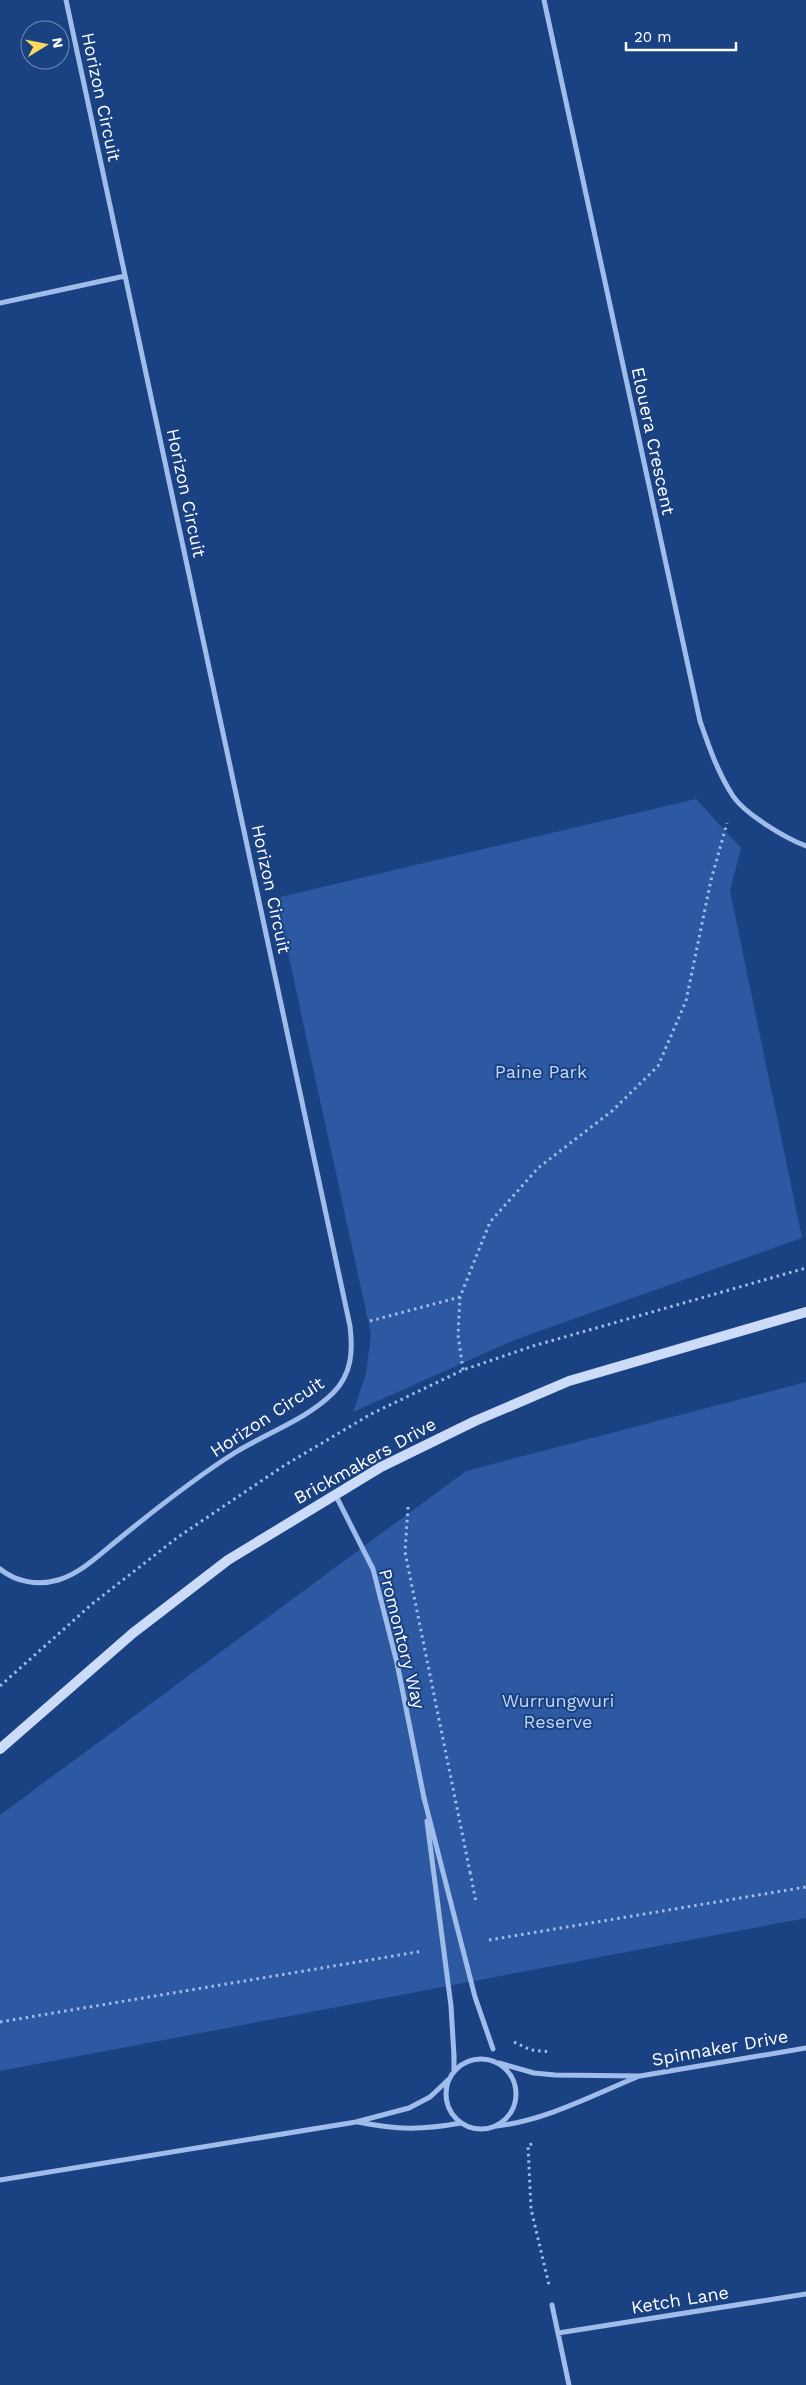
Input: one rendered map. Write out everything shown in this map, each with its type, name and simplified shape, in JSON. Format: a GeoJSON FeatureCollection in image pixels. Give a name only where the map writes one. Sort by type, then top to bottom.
{"type":"FeatureCollection","features":[{"type":"Feature","properties":{"kind":"street","name":"Horizon Circuit"},"geometry":{"type":"LineString","coordinates":[[0,1569],[6,1574],[26,1582],[41,1583],[58,1580],[89,1564],[187,1485],[236,1452],[298,1418],[333,1393],[345,1378],[351,1361],[350,1326],[66,0]]}},
{"type":"Feature","properties":{"kind":"street","name":"Elouera Crescent"},"geometry":{"type":"LineString","coordinates":[[544,0],[700,721],[716,766],[734,798],[761,821],[791,840],[806,846]]}},
{"type":"Feature","properties":{"kind":"street"},"geometry":{"type":"LineString","coordinates":[[0,303],[126,276]]}},
{"type":"Feature","properties":{"kind":"street","name":"Brickmakers Drive"},"geometry":{"type":"LineString","coordinates":[[0,1749],[133,1634],[228,1560],[334,1493],[381,1467],[475,1421],[569,1381],[806,1312]]}},
{"type":"Feature","properties":{"kind":"street","name":"Promontory Way"},"geometry":{"type":"LineString","coordinates":[[334,1493],[373,1569],[397,1663],[424,1798],[475,1997],[498,2063]]}},
{"type":"Feature","properties":{"kind":"street","name":"Promontory Way"},"geometry":{"type":"LineString","coordinates":[[424,1798],[451,2006],[454,2070]]}},
{"type":"Feature","properties":{"kind":"street","name":"Spinnaker Drive"},"geometry":{"type":"LineString","coordinates":[[498,2063],[534,2073],[555,2075],[640,2076],[806,2048]]}},
{"type":"Feature","properties":{"kind":"street"},"geometry":{"type":"LineString","coordinates":[[0,2180],[356,2122],[409,2108],[430,2097],[448,2080],[454,2070],[464,2062],[474,2058],[486,2058],[498,2063],[513,2079],[516,2101],[508,2116],[495,2126],[483,2130],[471,2128],[461,2123],[452,2115],[446,2104],[445,2092],[448,2080]]}},
{"type":"Feature","properties":{"kind":"street","name":"Spinnaker Drive"},"geometry":{"type":"LineString","coordinates":[[495,2126],[519,2123],[542,2116],[640,2076]]}},
{"type":"Feature","properties":{"kind":"street"},"geometry":{"type":"LineString","coordinates":[[356,2122],[384,2128],[424,2130],[461,2123]]}},
{"type":"Feature","properties":{"kind":"street","name":"Ketch Lane"},"geometry":{"type":"LineString","coordinates":[[558,2333],[806,2294]]}},
{"type":"Feature","properties":{"kind":"street"},"geometry":{"type":"LineString","coordinates":[[552,2305],[569,2385]]}},
{"type":"Feature","properties":{"kind":"path"},"geometry":{"type":"LineString","coordinates":[[463,1370],[458,1336],[460,1297],[490,1222],[538,1168],[612,1111],[658,1066],[686,1001],[711,880],[734,798]]}},
{"type":"Feature","properties":{"kind":"path"},"geometry":{"type":"LineString","coordinates":[[350,1326],[460,1297]]}},
{"type":"Feature","properties":{"kind":"path"},"geometry":{"type":"LineString","coordinates":[[408,1507],[405,1552],[478,1911]]}},
{"type":"Feature","properties":{"kind":"path"},"geometry":{"type":"LineString","coordinates":[[489,1940],[806,1887]]}},
{"type":"Feature","properties":{"kind":"path"},"geometry":{"type":"LineString","coordinates":[[0,2022],[428,1950]]}},
{"type":"Feature","properties":{"kind":"path"},"geometry":{"type":"LineString","coordinates":[[512,2041],[531,2050],[551,2052],[555,2075]]}},
{"type":"Feature","properties":{"kind":"path"},"geometry":{"type":"LineString","coordinates":[[536,2142],[528,2145],[531,2209],[546,2269],[552,2305]]}},
{"type":"Feature","properties":{"kind":"green space","name":"Paine Park"},"geometry":{"type":"Polygon","coordinates":[[[696,799],[741,848],[730,891],[802,1238],[517,1339],[353,1412],[366,1374],[371,1334],[276,898],[696,799]]]}},
{"type":"Feature","properties":{"kind":"green space","name":"Wurrungwuri Reserve"},"geometry":{"type":"Polygon","coordinates":[[[806,1382],[806,1918],[0,2071],[0,1815],[466,1471],[806,1382]]]}}]}
